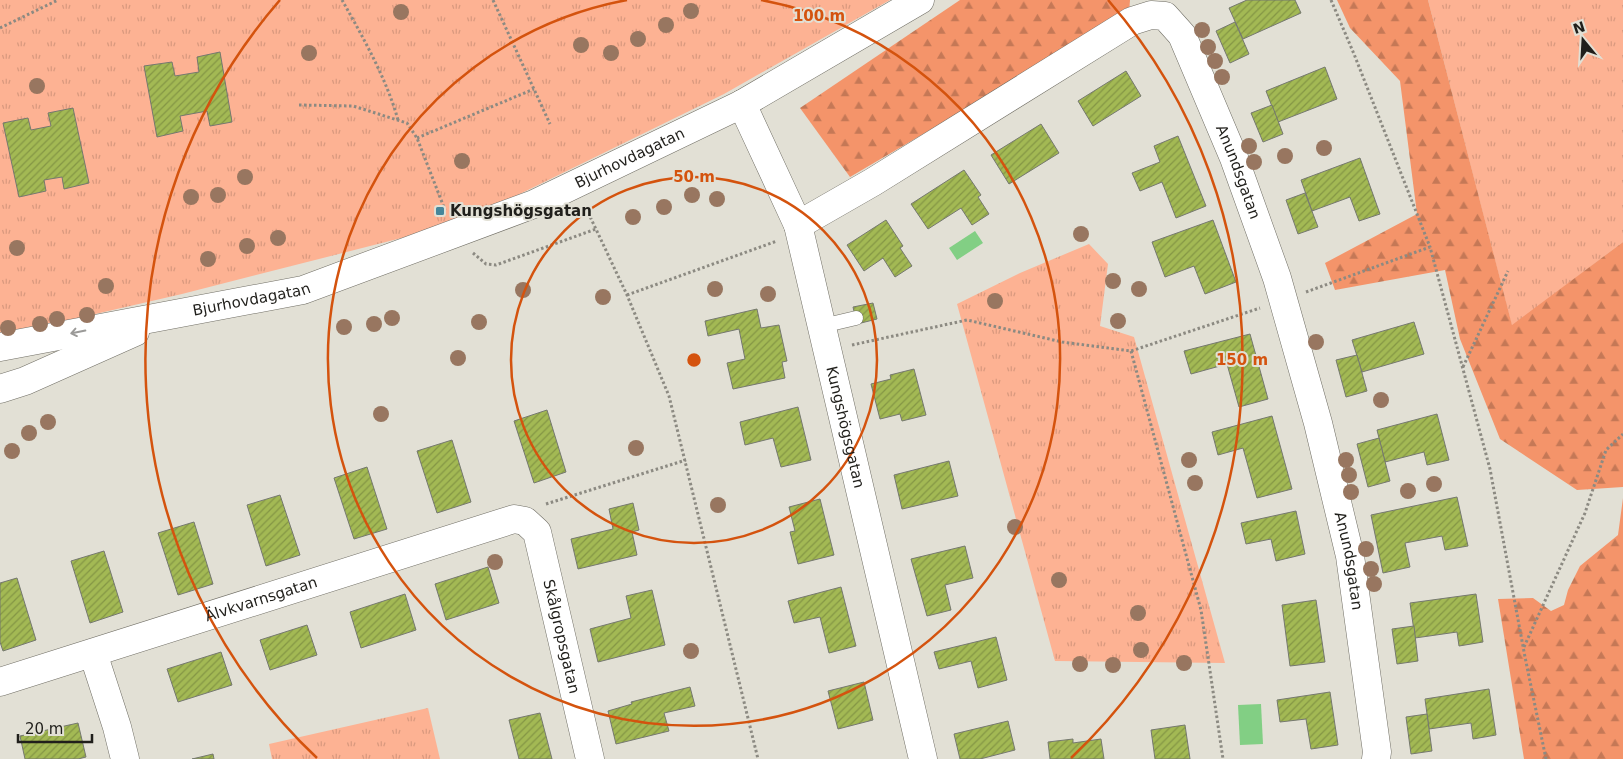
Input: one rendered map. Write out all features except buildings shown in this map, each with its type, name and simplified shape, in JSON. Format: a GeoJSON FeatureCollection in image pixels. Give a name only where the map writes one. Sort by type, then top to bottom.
{"type":"FeatureCollection","features":[{"type":"Feature","properties":{"kind":"street","name":"Bjurhovdagatan"},"geometry":{"type":"LineString","coordinates":[[0,347],[303,290],[534,204],[742,104],[920,0]]}},
{"type":"Feature","properties":{"kind":"street","name":"Anundsgatan"},"geometry":{"type":"LineString","coordinates":[[798,225],[873,182],[1132,21],[1151,15],[1165,16],[1182,35],[1234,158],[1277,278],[1318,423],[1350,556],[1376,756]]}},
{"type":"Feature","properties":{"kind":"street","name":"Kungshögsgatan"},"geometry":{"type":"LineString","coordinates":[[742,104],[798,225],[923,759]]}},
{"type":"Feature","properties":{"kind":"street","name":"Bjurhovdagatan"},"geometry":{"type":"LineString","coordinates":[[0,389],[26,381],[178,314]]}},
{"type":"Feature","properties":{"kind":"street","name":"Älvkvarnsgatan"},"geometry":{"type":"LineString","coordinates":[[0,682],[514,519],[524,521]]}},
{"type":"Feature","properties":{"kind":"street","name":"Skålgropsgatan"},"geometry":{"type":"LineString","coordinates":[[524,521],[537,532],[590,759]]}},
{"type":"Feature","properties":{"kind":"street"},"geometry":{"type":"LineString","coordinates":[[94,653],[125,759]]}},
{"type":"Feature","properties":{"kind":"lane"},"geometry":{"type":"LineString","coordinates":[[825,338],[856,318]]}},
{"type":"Feature","properties":{"kind":"path"},"geometry":{"type":"LineString","coordinates":[[0,28],[58,0]]}},
{"type":"Feature","properties":{"kind":"path"},"geometry":{"type":"LineString","coordinates":[[342,0],[359,30],[394,102],[399,121]]}},
{"type":"Feature","properties":{"kind":"path"},"geometry":{"type":"LineString","coordinates":[[493,0],[550,124]]}},
{"type":"Feature","properties":{"kind":"path"},"geometry":{"type":"LineString","coordinates":[[1331,0],[1430,247],[1490,469],[1523,648],[1546,759]]}},
{"type":"Feature","properties":{"kind":"path"},"geometry":{"type":"LineString","coordinates":[[417,138],[534,89]]}},
{"type":"Feature","properties":{"kind":"path"},"geometry":{"type":"LineString","coordinates":[[299,105],[353,106],[407,123],[417,138],[445,210]]}},
{"type":"Feature","properties":{"kind":"path"},"geometry":{"type":"LineString","coordinates":[[586,206],[627,295],[669,396],[758,759]]}},
{"type":"Feature","properties":{"kind":"path"},"geometry":{"type":"LineString","coordinates":[[627,295],[781,240],[798,225]]}},
{"type":"Feature","properties":{"kind":"path"},"geometry":{"type":"LineString","coordinates":[[470,251],[486,264],[496,266],[596,229]]}},
{"type":"Feature","properties":{"kind":"path"},"geometry":{"type":"LineString","coordinates":[[825,338],[966,320],[1062,342],[1131,351],[1283,300],[1430,247]]}},
{"type":"Feature","properties":{"kind":"path"},"geometry":{"type":"LineString","coordinates":[[1463,367],[1508,271]]}},
{"type":"Feature","properties":{"kind":"path"},"geometry":{"type":"LineString","coordinates":[[1131,351],[1202,610],[1223,759]]}},
{"type":"Feature","properties":{"kind":"path"},"geometry":{"type":"LineString","coordinates":[[1523,648],[1585,513],[1606,450],[1623,434]]}},
{"type":"Feature","properties":{"kind":"path"},"geometry":{"type":"LineString","coordinates":[[524,521],[536,507],[686,460]]}},
{"type":"Feature","properties":{"kind":"green space"},"geometry":{"type":"Polygon","coordinates":[[[0,0],[890,0],[724,94],[479,214],[421,233],[182,294],[0,336],[0,0]]]}},
{"type":"Feature","properties":{"kind":"green space"},"geometry":{"type":"Polygon","coordinates":[[[960,0],[1130,0],[1129,13],[850,177],[800,108],[960,0]]]}},
{"type":"Feature","properties":{"kind":"green space"},"geometry":{"type":"Polygon","coordinates":[[[1337,0],[1428,0],[1512,325],[1623,242],[1623,487],[1577,490],[1500,439],[1460,339],[1445,270],[1335,290],[1325,263],[1417,214],[1400,81],[1350,28],[1337,0]]]}},
{"type":"Feature","properties":{"kind":"green space"},"geometry":{"type":"Polygon","coordinates":[[[1428,0],[1623,0],[1623,242],[1512,326],[1428,0]]]}},
{"type":"Feature","properties":{"kind":"green space"},"geometry":{"type":"Polygon","coordinates":[[[1089,244],[1108,264],[1100,326],[1134,337],[1225,663],[1055,661],[957,304],[1020,273],[1089,244]]]}},
{"type":"Feature","properties":{"kind":"green space"},"geometry":{"type":"Polygon","coordinates":[[[1623,498],[1623,759],[1524,759],[1498,599],[1533,598],[1551,611],[1564,605],[1568,590],[1580,566],[1618,535],[1623,498]]]}},
{"type":"Feature","properties":{"kind":"green space"},"geometry":{"type":"Polygon","coordinates":[[[428,708],[440,759],[272,759],[269,744],[428,708]]]}},
{"type":"Feature","properties":{"kind":"shaded area"},"geometry":{"type":"Polygon","coordinates":[[[975,231],[983,243],[957,260],[949,248],[975,231]]]}},
{"type":"Feature","properties":{"kind":"shaded area"},"geometry":{"type":"Polygon","coordinates":[[[1261,704],[1263,744],[1240,745],[1238,705],[1261,704]]]}},
{"type":"Feature","properties":{"kind":"place","name":"Kungshögsgatan"},"geometry":{"type":"Point","coordinates":[440,211]}}]}
